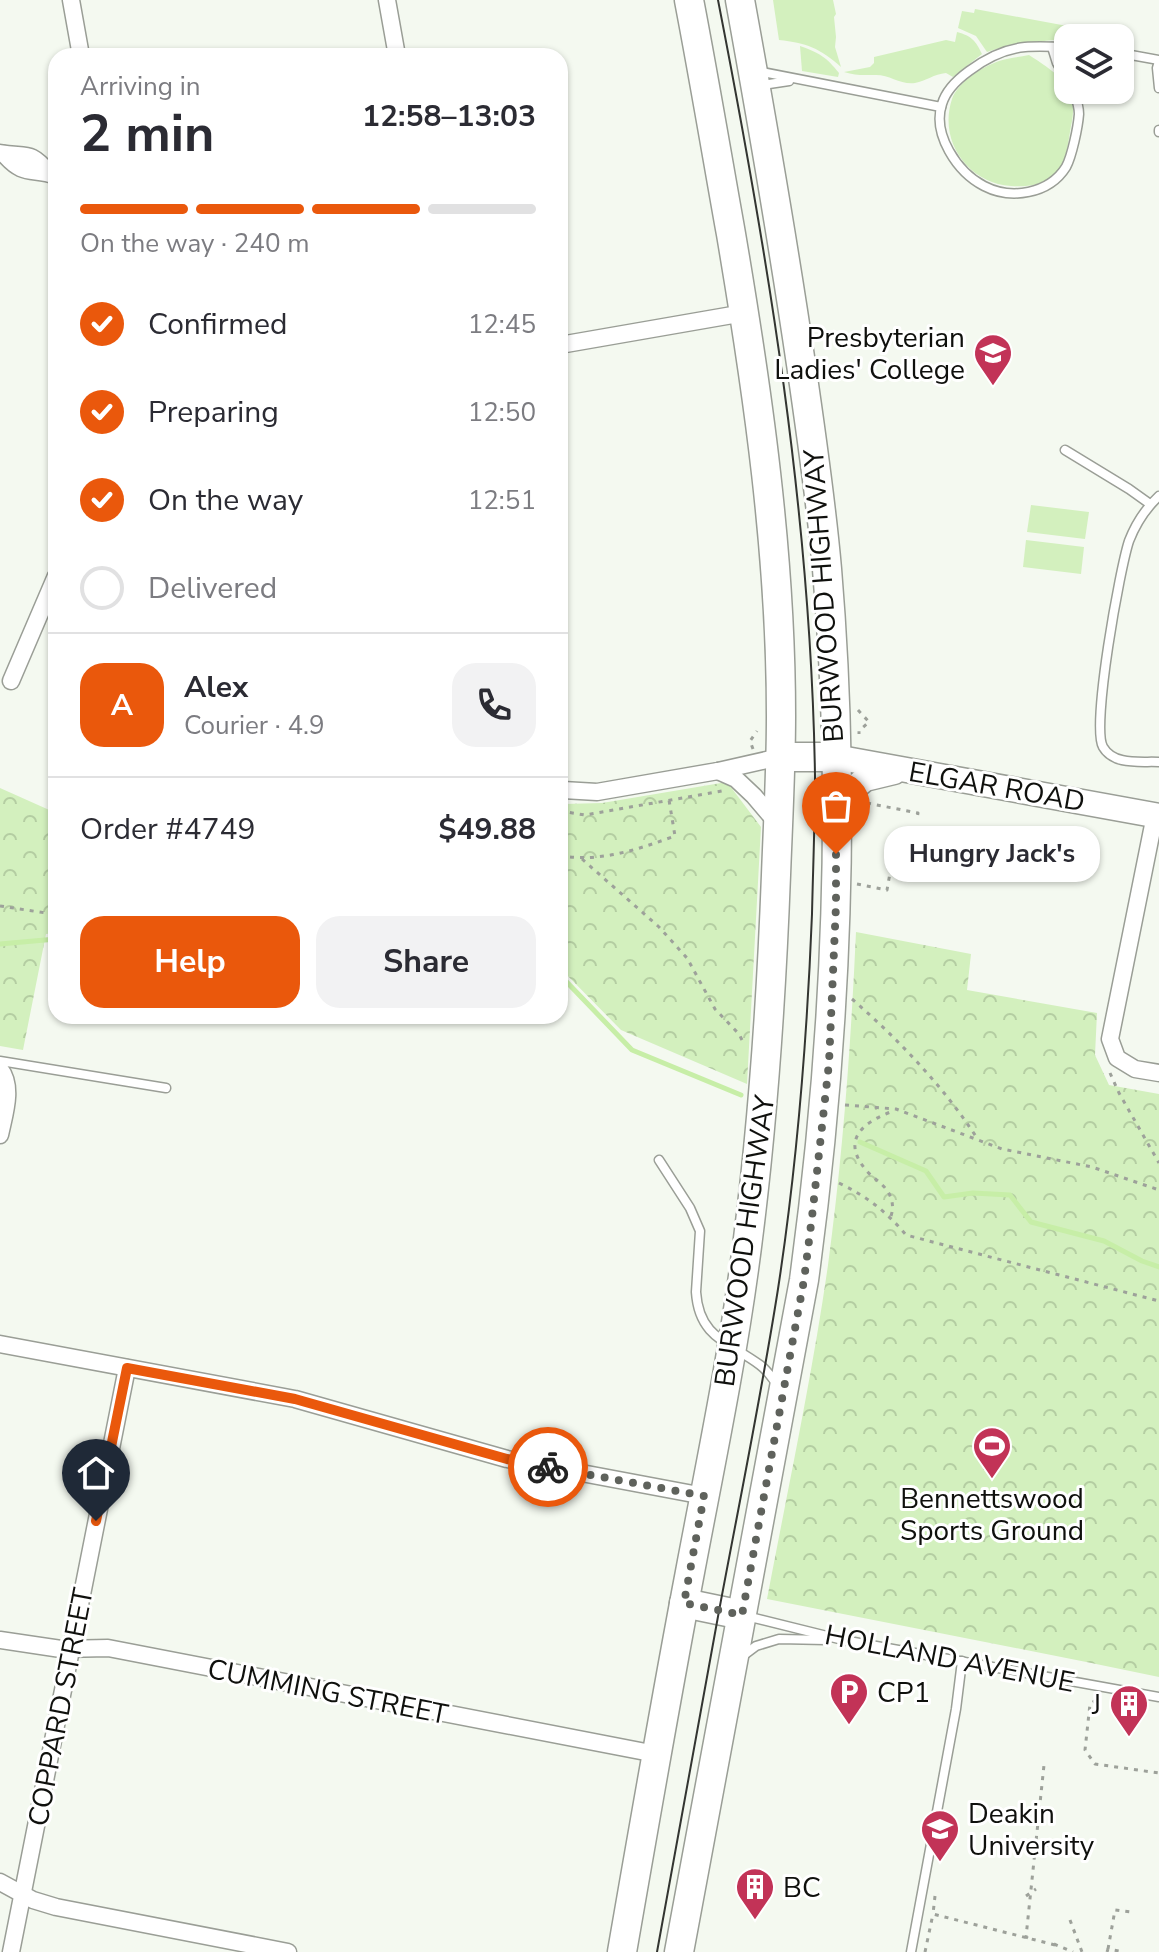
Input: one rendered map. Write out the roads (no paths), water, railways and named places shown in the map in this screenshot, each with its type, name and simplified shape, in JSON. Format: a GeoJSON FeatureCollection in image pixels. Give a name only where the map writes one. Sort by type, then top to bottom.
{"type":"FeatureCollection","features":[{"type":"Feature","properties":{"kind":"highway","name":"BURWOOD HIGHWAY"},"geometry":{"type":"LineString","coordinates":[[622,1952],[746,1258],[762,1120],[778,825],[779,634],[760,419],[689,0]]}},
{"type":"Feature","properties":{"kind":"highway","name":"BURWOOD HIGHWAY"},"geometry":{"type":"LineString","coordinates":[[679,1952],[804,1280],[829,1063],[836,905],[849,800],[846,759],[834,709],[829,595],[816,469],[792,303],[740,0]]}},
{"type":"Feature","properties":{"kind":"highway"},"geometry":{"type":"LineString","coordinates":[[780,757],[846,759]]}},
{"type":"Feature","properties":{"kind":"highway"},"geometry":{"type":"LineString","coordinates":[[684,1603],[742,1615]]}},
{"type":"Feature","properties":{"kind":"main road","name":"ELGAR ROAD"},"geometry":{"type":"LineString","coordinates":[[846,759],[1157,816]]}},
{"type":"Feature","properties":{"kind":"main road"},"geometry":{"type":"LineString","coordinates":[[849,800],[865,779],[904,769]]}},
{"type":"Feature","properties":{"kind":"street"},"geometry":{"type":"LineString","coordinates":[[71,0],[80,48]]}},
{"type":"Feature","properties":{"kind":"street"},"geometry":{"type":"LineString","coordinates":[[387,0],[396,48]]}},
{"type":"Feature","properties":{"kind":"street"},"geometry":{"type":"LineString","coordinates":[[2,154],[12,164],[30,172],[48,174]]}},
{"type":"Feature","properties":{"kind":"street"},"geometry":{"type":"LineString","coordinates":[[568,344],[744,313]]}},
{"type":"Feature","properties":{"kind":"street"},"geometry":{"type":"LineString","coordinates":[[11,681],[48,595]]}},
{"type":"Feature","properties":{"kind":"street"},"geometry":{"type":"LineString","coordinates":[[568,790],[597,792],[780,757]]}},
{"type":"Feature","properties":{"kind":"street"},"geometry":{"type":"LineString","coordinates":[[718,771],[736,779],[778,825]]}},
{"type":"Feature","properties":{"kind":"street"},"geometry":{"type":"LineString","coordinates":[[1157,816],[1110,1039],[1117,1058],[1135,1069],[1159,1073]]}},
{"type":"Feature","properties":{"kind":"street"},"geometry":{"type":"LineString","coordinates":[[0,1069],[4,1073],[8,1094],[0,1135]]}},
{"type":"Feature","properties":{"kind":"street"},"geometry":{"type":"LineString","coordinates":[[0,1344],[295,1399],[507,1459],[704,1496]]}},
{"type":"Feature","properties":{"kind":"street","name":"COPPARD STREET"},"geometry":{"type":"LineString","coordinates":[[11,1952],[127,1368]]}},
{"type":"Feature","properties":{"kind":"street","name":"CUMMING STREET"},"geometry":{"type":"LineString","coordinates":[[0,1640],[49,1648],[108,1648],[656,1754]]}},
{"type":"Feature","properties":{"kind":"street"},"geometry":{"type":"LineString","coordinates":[[0,1882],[33,1900],[56,1907],[288,1952]]}},
{"type":"Feature","properties":{"kind":"lane"},"geometry":{"type":"LineString","coordinates":[[1054,53],[1052,47],[1024,47],[984,60],[961,77],[949,90],[941,107],[940,118],[947,147],[977,182],[992,190],[1031,193],[1062,174],[1069,162],[1079,113],[1078,104]]}},
{"type":"Feature","properties":{"kind":"lane"},"geometry":{"type":"LineString","coordinates":[[1134,56],[1159,61],[1159,88]]}},
{"type":"Feature","properties":{"kind":"lane"},"geometry":{"type":"LineString","coordinates":[[753,70],[941,107]]}},
{"type":"Feature","properties":{"kind":"lane"},"geometry":{"type":"LineString","coordinates":[[758,100],[763,88],[769,84],[802,81]]}},
{"type":"Feature","properties":{"kind":"lane"},"geometry":{"type":"LineString","coordinates":[[1065,450],[1150,504]]}},
{"type":"Feature","properties":{"kind":"lane"},"geometry":{"type":"LineString","coordinates":[[1159,496],[1135,527],[1124,563],[1106,664],[1100,728],[1103,748],[1110,754],[1131,762],[1159,762]]}},
{"type":"Feature","properties":{"kind":"lane"},"geometry":{"type":"LineString","coordinates":[[0,1061],[166,1088]]}},
{"type":"Feature","properties":{"kind":"lane"},"geometry":{"type":"LineString","coordinates":[[659,1160],[690,1208],[700,1231],[696,1292],[704,1321],[719,1339],[759,1365],[783,1392]]}},
{"type":"Feature","properties":{"kind":"lane","name":"HOLLAND AVENUE"},"geometry":{"type":"LineString","coordinates":[[742,1615],[843,1640],[1159,1697]]}},
{"type":"Feature","properties":{"kind":"lane"},"geometry":{"type":"LineString","coordinates":[[732,1664],[756,1646],[779,1639],[843,1640]]}},
{"type":"Feature","properties":{"kind":"lane"},"geometry":{"type":"LineString","coordinates":[[911,1952],[962,1661]]}},
{"type":"Feature","properties":{"kind":"waterway"},"geometry":{"type":"LineString","coordinates":[[0,944],[48,940]]}},
{"type":"Feature","properties":{"kind":"waterway"},"geometry":{"type":"LineString","coordinates":[[568,983],[632,1050],[741,1095]]}},
{"type":"Feature","properties":{"kind":"waterway"},"geometry":{"type":"LineString","coordinates":[[860,1142],[926,1171],[944,1197],[973,1193],[1010,1195],[1031,1222],[1104,1241],[1159,1267]]}},
{"type":"Feature","properties":{"kind":"tram line"},"geometry":{"type":"LineString","coordinates":[[657,1952],[778,1289],[800,1102],[812,914],[815,776],[812,678],[796,483],[770,289],[718,0]]}},
{"type":"Feature","properties":{"kind":"place","name":"Presbyterian Ladies' College"},"geometry":{"type":"Point","coordinates":[993,387]}},
{"type":"Feature","properties":{"kind":"place","name":"Hungry Jack's"},"geometry":{"type":"Point","coordinates":[836,854]}},
{"type":"Feature","properties":{"kind":"place","name":"Bennettswood Sports Ground"},"geometry":{"type":"Point","coordinates":[992,1480]}},
{"type":"Feature","properties":{"kind":"place","name":"CP1"},"geometry":{"type":"Point","coordinates":[849,1726]}},
{"type":"Feature","properties":{"kind":"place","name":"J"},"geometry":{"type":"Point","coordinates":[1129,1738]}},
{"type":"Feature","properties":{"kind":"place","name":"Deakin University"},"geometry":{"type":"Point","coordinates":[940,1863]}},
{"type":"Feature","properties":{"kind":"place","name":"BC"},"geometry":{"type":"Point","coordinates":[755,1921]}}]}
